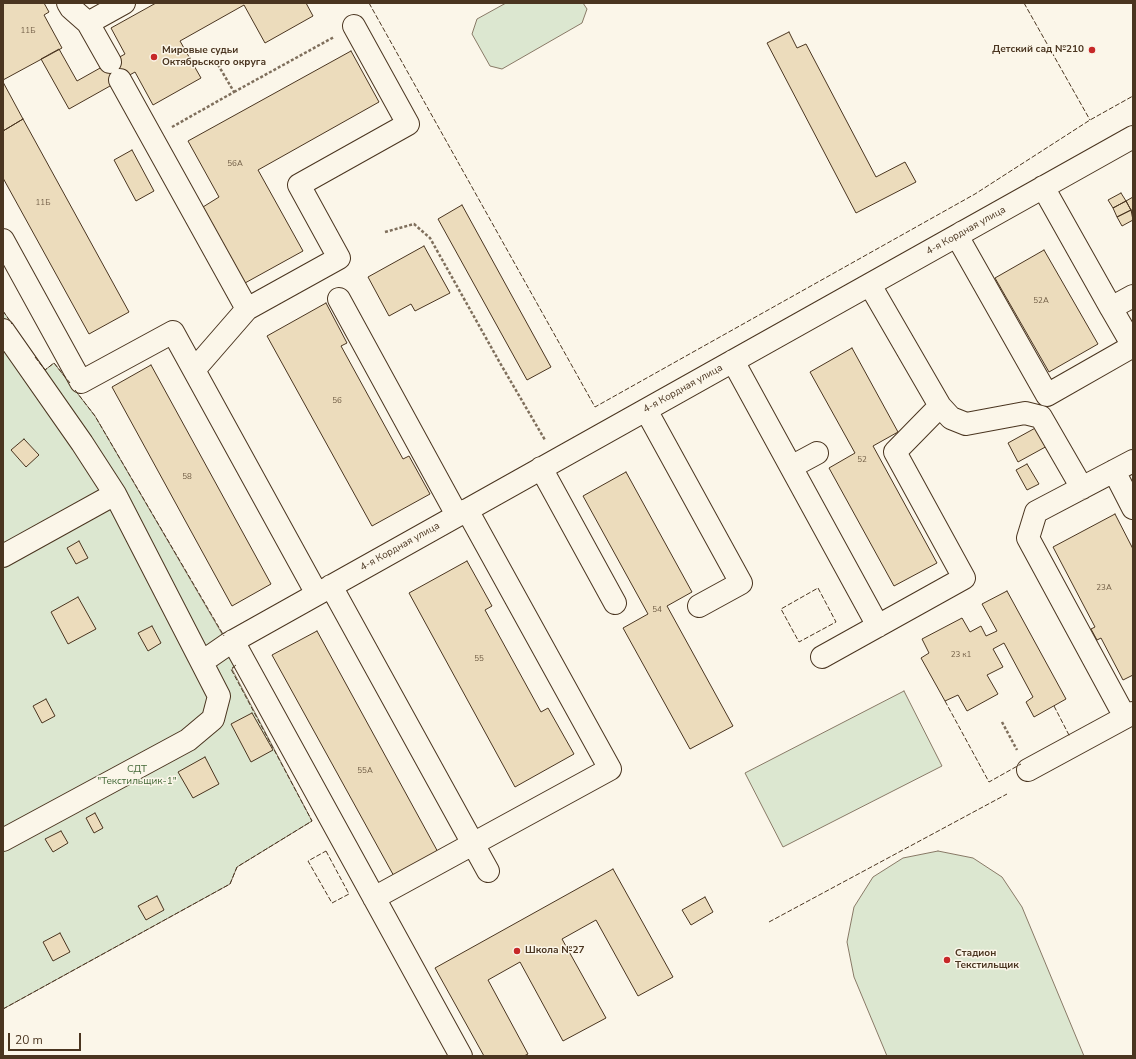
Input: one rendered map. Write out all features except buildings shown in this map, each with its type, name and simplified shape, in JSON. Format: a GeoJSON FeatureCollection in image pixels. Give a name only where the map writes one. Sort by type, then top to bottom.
{"type":"FeatureCollection","features":[{"type":"Feature","properties":{"kind":"street"},"geometry":{"type":"LineString","coordinates":[[68,3],[71,8],[88,23],[247,309]]}},
{"type":"Feature","properties":{"kind":"street"},"geometry":{"type":"LineString","coordinates":[[88,23],[124,3]]}},
{"type":"Feature","properties":{"kind":"street"},"geometry":{"type":"LineString","coordinates":[[194,370],[247,309],[339,258],[299,184],[408,124],[354,26]]}},
{"type":"Feature","properties":{"kind":"street","name":"4-я Кордная улица"},"geometry":{"type":"LineString","coordinates":[[202,662],[233,641],[1133,137]]}},
{"type":"Feature","properties":{"kind":"street"},"geometry":{"type":"LineString","coordinates":[[963,232],[957,236],[1047,395],[1133,346],[1043,188]]}},
{"type":"Feature","properties":{"kind":"street"},"geometry":{"type":"LineString","coordinates":[[3,240],[81,382],[173,332],[488,871]]}},
{"type":"Feature","properties":{"kind":"street"},"geometry":{"type":"LineString","coordinates":[[870,284],[940,406],[951,418],[966,424],[1025,413],[1041,417],[1082,488]]}},
{"type":"Feature","properties":{"kind":"street"},"geometry":{"type":"LineString","coordinates":[[1112,308],[1133,296]]}},
{"type":"Feature","properties":{"kind":"street"},"geometry":{"type":"LineString","coordinates":[[339,299],[610,769],[374,898]]}},
{"type":"Feature","properties":{"kind":"street"},"geometry":{"type":"LineString","coordinates":[[3,330],[82,443],[115,494],[220,696],[213,719],[188,740],[3,840]]}},
{"type":"Feature","properties":{"kind":"street"},"geometry":{"type":"LineString","coordinates":[[732,362],[878,626]]}},
{"type":"Feature","properties":{"kind":"street"},"geometry":{"type":"LineString","coordinates":[[822,656],[964,578],[896,452],[940,406]]}},
{"type":"Feature","properties":{"kind":"street"},"geometry":{"type":"LineString","coordinates":[[646,410],[741,583],[699,606]]}},
{"type":"Feature","properties":{"kind":"street"},"geometry":{"type":"LineString","coordinates":[[791,467],[817,453]]}},
{"type":"Feature","properties":{"kind":"street"},"geometry":{"type":"LineString","coordinates":[[1028,770],[1129,715],[1028,538],[1036,512],[1133,461]]}},
{"type":"Feature","properties":{"kind":"street"},"geometry":{"type":"LineString","coordinates":[[549,464],[615,603]]}},
{"type":"Feature","properties":{"kind":"street"},"geometry":{"type":"LineString","coordinates":[[1114,471],[1133,508]]}},
{"type":"Feature","properties":{"kind":"street"},"geometry":{"type":"LineString","coordinates":[[3,556],[115,494]]}},
{"type":"Feature","properties":{"kind":"street"},"geometry":{"type":"LineString","coordinates":[[233,641],[461,1056]]}},
{"type":"Feature","properties":{"kind":"path"},"geometry":{"type":"LineString","coordinates":[[152,138],[354,26]]}},
{"type":"Feature","properties":{"kind":"path"},"geometry":{"type":"LineString","coordinates":[[217,63],[234,92]]}},
{"type":"Feature","properties":{"kind":"path"},"geometry":{"type":"LineString","coordinates":[[385,232],[414,224],[430,238],[500,363],[549,464]]}},
{"type":"Feature","properties":{"kind":"path"},"geometry":{"type":"LineString","coordinates":[[1002,722],[1028,770]]}},
{"type":"Feature","properties":{"kind":"green space"},"geometry":{"type":"Polygon","coordinates":[[[506,3],[583,3],[587,9],[582,23],[502,69],[490,66],[472,34],[477,19],[506,3]]]}},
{"type":"Feature","properties":{"kind":"green space","name":"СДТ \"Текстильщик-1\""},"geometry":{"type":"Polygon","coordinates":[[[3,311],[45,370],[54,363],[95,416],[228,644],[241,661],[232,669],[312,821],[237,867],[230,884],[3,1009],[3,311]]]}},
{"type":"Feature","properties":{"kind":"green space"},"geometry":{"type":"Polygon","coordinates":[[[904,691],[942,766],[783,847],[745,773],[904,691]]]}},
{"type":"Feature","properties":{"kind":"green space","name":"Стадион Текстильщик"},"geometry":{"type":"Polygon","coordinates":[[[938,851],[973,858],[1002,877],[1022,907],[1084,1056],[887,1056],[854,977],[847,942],[854,907],[873,877],[903,858],[938,851]]]}},
{"type":"Feature","properties":{"kind":"fence"},"geometry":{"type":"LineString","coordinates":[[369,3],[595,407],[975,194],[1090,120],[1133,96]]}},
{"type":"Feature","properties":{"kind":"fence"},"geometry":{"type":"LineString","coordinates":[[1024,3],[1090,120]]}},
{"type":"Feature","properties":{"kind":"fence"},"geometry":{"type":"LineString","coordinates":[[3,311],[12,324]]}},
{"type":"Feature","properties":{"kind":"fence"},"geometry":{"type":"LineString","coordinates":[[35,357],[45,370],[54,363],[70,383]]}},
{"type":"Feature","properties":{"kind":"fence"},"geometry":{"type":"LineString","coordinates":[[75,390],[95,416],[224,636]]}},
{"type":"Feature","properties":{"kind":"fence"},"geometry":{"type":"LineString","coordinates":[[818,588],[836,622],[799,642],[781,609],[818,588]]}},
{"type":"Feature","properties":{"kind":"fence"},"geometry":{"type":"LineString","coordinates":[[3,1009],[230,884],[237,867],[312,821],[231,669],[236,665]]}},
{"type":"Feature","properties":{"kind":"fence"},"geometry":{"type":"LineString","coordinates":[[945,701],[989,782],[1021,764]]}},
{"type":"Feature","properties":{"kind":"fence"},"geometry":{"type":"LineString","coordinates":[[1054,706],[1070,737]]}},
{"type":"Feature","properties":{"kind":"fence"},"geometry":{"type":"LineString","coordinates":[[769,922],[1007,794]]}},
{"type":"Feature","properties":{"kind":"fence"},"geometry":{"type":"LineString","coordinates":[[326,851],[349,894],[332,903],[308,861],[326,851]]}},
{"type":"Feature","properties":{"kind":"place","name":"Детский сад №210"},"geometry":{"type":"Point","coordinates":[1092,50]}},
{"type":"Feature","properties":{"kind":"place","name":"Мировые судьи Октябрьского округа"},"geometry":{"type":"Point","coordinates":[154,57]}},
{"type":"Feature","properties":{"kind":"place","name":"Школа №27"},"geometry":{"type":"Point","coordinates":[517,951]}},
{"type":"Feature","properties":{"kind":"place","name":"Стадион Текстильщик"},"geometry":{"type":"Point","coordinates":[947,960]}}]}
